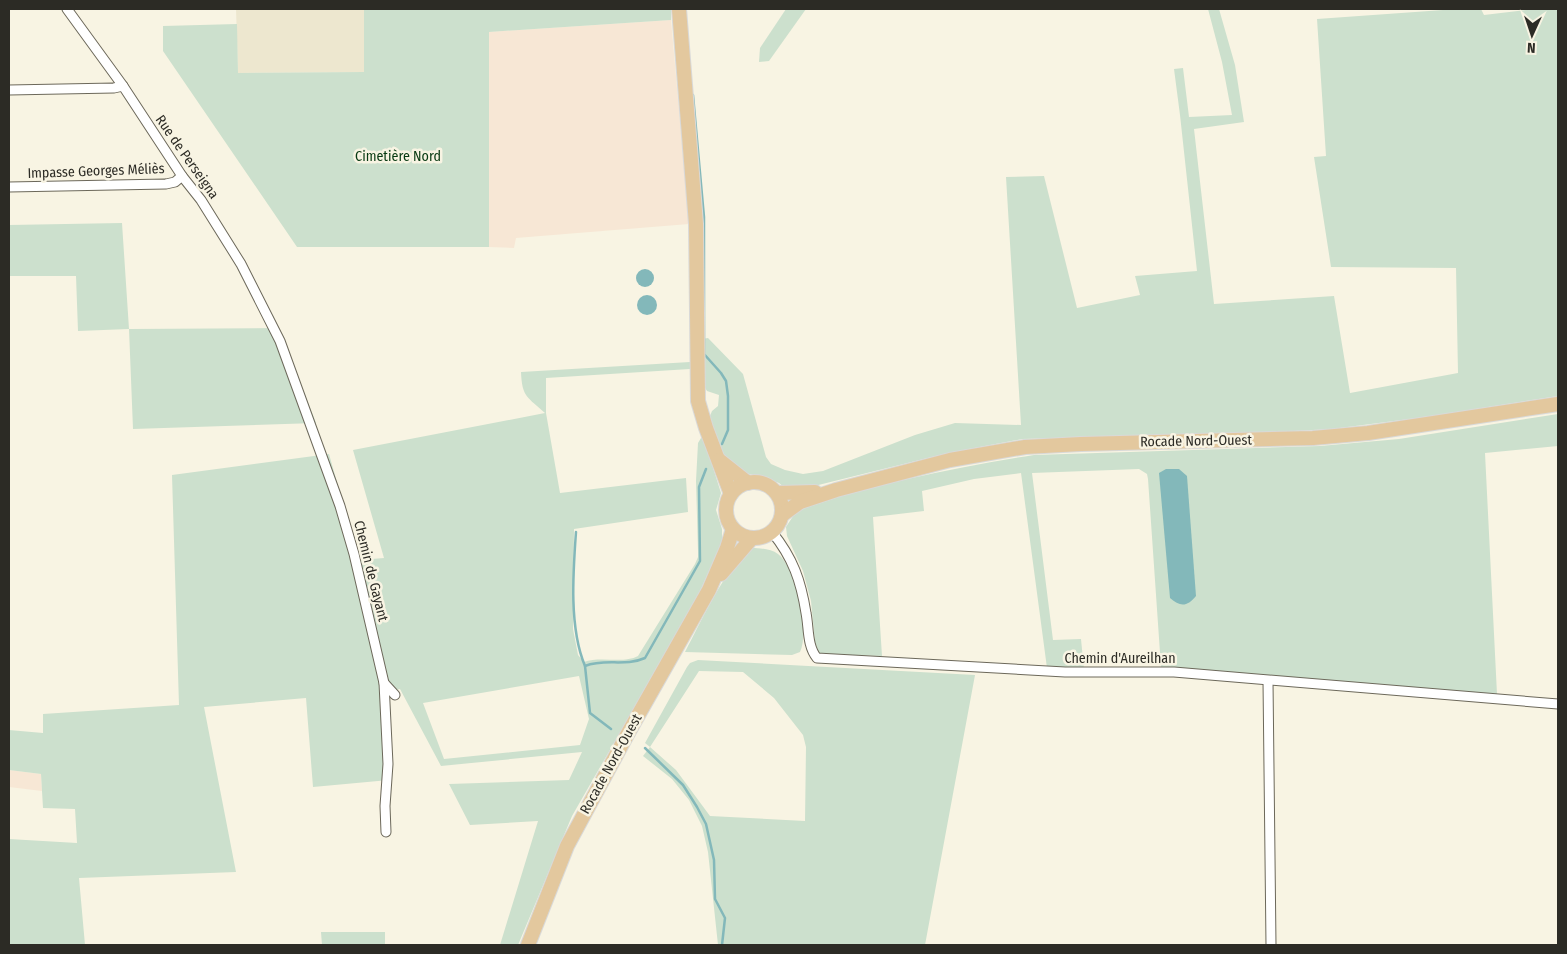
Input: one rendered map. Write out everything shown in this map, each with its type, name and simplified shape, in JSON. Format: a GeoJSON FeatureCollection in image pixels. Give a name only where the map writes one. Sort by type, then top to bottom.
{"type":"FeatureCollection","features":[{"type":"Feature","properties":{"kind":"main road"},"geometry":{"type":"LineString","coordinates":[[679,9],[696,224],[698,401],[706,428],[732,494]]}},
{"type":"Feature","properties":{"kind":"main road","name":"Rocade Nord-Ouest"},"geometry":{"type":"LineString","coordinates":[[782,515],[800,502],[836,490],[950,460],[1025,447],[1313,438],[1368,433],[1558,404]]}},
{"type":"Feature","properties":{"kind":"main road"},"geometry":{"type":"LineString","coordinates":[[719,459],[748,483]]}},
{"type":"Feature","properties":{"kind":"main road"},"geometry":{"type":"LineString","coordinates":[[748,483],[764,484],[777,493],[781,501],[782,515],[778,526],[766,536],[745,537],[733,528],[728,521],[726,512],[727,502],[736,489],[748,483]]}},
{"type":"Feature","properties":{"kind":"main road","name":"Rocade Nord-Ouest"},"geometry":{"type":"LineString","coordinates":[[777,493],[836,490]]}},
{"type":"Feature","properties":{"kind":"main road","name":"Rocade Nord-Ouest"},"geometry":{"type":"LineString","coordinates":[[528,945],[567,846],[709,590],[727,548],[733,528]]}},
{"type":"Feature","properties":{"kind":"main road","name":"Rocade Nord-Ouest"},"geometry":{"type":"LineString","coordinates":[[709,590],[735,556],[752,538]]}},
{"type":"Feature","properties":{"kind":"street","name":"Rue de Perseigna"},"geometry":{"type":"LineString","coordinates":[[67,9],[123,86],[182,176],[201,200],[230,247],[274,327]]}},
{"type":"Feature","properties":{"kind":"street"},"geometry":{"type":"LineString","coordinates":[[9,90],[114,88],[123,86]]}},
{"type":"Feature","properties":{"kind":"street","name":"Impasse Georges Méliès"},"geometry":{"type":"LineString","coordinates":[[9,187],[166,184],[175,182],[182,176]]}},
{"type":"Feature","properties":{"kind":"street","name":"Chemin de Gayant"},"geometry":{"type":"LineString","coordinates":[[274,327],[354,554],[384,683],[388,764],[385,806],[386,832]]}},
{"type":"Feature","properties":{"kind":"street","name":"Chemin d'Aureilhan"},"geometry":{"type":"LineString","coordinates":[[772,532],[796,570],[806,613],[810,644],[817,658],[1065,672],[1174,672],[1558,704]]}},
{"type":"Feature","properties":{"kind":"street"},"geometry":{"type":"LineString","coordinates":[[1268,680],[1271,945]]}},
{"type":"Feature","properties":{"kind":"street"},"geometry":{"type":"LineString","coordinates":[[384,683],[395,694]]}},
{"type":"Feature","properties":{"kind":"shaded area"},"geometry":{"type":"Polygon","coordinates":[[[236,9],[364,9],[365,72],[238,73],[236,9]]]}},
{"type":"Feature","properties":{"kind":"shaded area"},"geometry":{"type":"Polygon","coordinates":[[[671,20],[689,224],[516,238],[514,248],[489,247],[489,32],[671,20]]]}},
{"type":"Feature","properties":{"kind":"shaded area"},"geometry":{"type":"Polygon","coordinates":[[[9,770],[41,774],[42,791],[9,787],[9,770]]]}},
{"type":"Feature","properties":{"kind":"green space","name":"Cimetière Nord"},"geometry":{"type":"Polygon","coordinates":[[[364,9],[671,9],[671,20],[489,32],[489,247],[297,247],[163,51],[163,26],[237,24],[238,73],[364,72],[364,9]]]}},
{"type":"Feature","properties":{"kind":"green space"},"geometry":{"type":"Polygon","coordinates":[[[786,9],[806,9],[769,61],[759,62],[760,48],[786,9]]]}},
{"type":"Feature","properties":{"kind":"green space"},"geometry":{"type":"Polygon","coordinates":[[[1208,9],[1219,9],[1235,65],[1244,122],[1194,129],[1214,304],[1334,296],[1350,393],[1458,373],[1456,268],[1331,267],[1314,157],[1326,156],[1317,19],[1457,9],[1481,9],[1484,15],[1534,9],[1558,9],[1558,396],[1425,417],[1332,429],[1257,433],[1022,439],[948,453],[790,492],[779,483],[745,473],[726,458],[716,439],[710,416],[712,411],[718,406],[719,395],[707,391],[704,386],[702,339],[708,338],[743,374],[766,457],[771,464],[785,470],[803,474],[823,471],[915,435],[955,423],[1021,425],[1006,177],[1044,176],[1077,308],[1140,295],[1135,276],[1197,271],[1174,69],[1183,68],[1189,117],[1232,115],[1222,62],[1208,9]]]}},
{"type":"Feature","properties":{"kind":"green space"},"geometry":{"type":"Polygon","coordinates":[[[122,223],[129,329],[78,331],[76,276],[9,276],[9,225],[122,223]]]}},
{"type":"Feature","properties":{"kind":"green space"},"geometry":{"type":"Polygon","coordinates":[[[279,328],[316,423],[133,429],[129,329],[279,328]]]}},
{"type":"Feature","properties":{"kind":"green space"},"geometry":{"type":"Polygon","coordinates":[[[690,362],[690,369],[546,378],[546,413],[560,493],[686,478],[688,512],[574,529],[573,629],[578,655],[584,662],[590,660],[626,659],[638,656],[695,564],[698,557],[696,481],[698,443],[701,438],[704,439],[721,493],[716,510],[722,529],[722,542],[696,600],[572,816],[518,945],[500,945],[538,821],[470,825],[449,784],[569,780],[582,752],[441,766],[400,689],[382,693],[389,780],[313,787],[306,698],[204,707],[236,872],[79,878],[85,945],[9,945],[9,839],[77,843],[75,809],[43,808],[41,774],[9,770],[9,730],[43,733],[43,714],[179,705],[172,475],[329,454],[359,560],[384,558],[353,450],[545,413],[527,396],[523,387],[521,372],[690,362]],[[579,676],[423,703],[444,759],[580,745],[589,719],[579,676]]]}},
{"type":"Feature","properties":{"kind":"green space"},"geometry":{"type":"Polygon","coordinates":[[[1558,414],[1558,446],[1485,453],[1497,694],[1161,667],[1148,479],[1147,474],[1139,469],[1032,473],[1053,640],[1081,639],[1084,670],[1047,668],[1021,473],[974,479],[922,491],[924,511],[873,517],[882,656],[819,654],[815,642],[811,601],[803,571],[787,536],[786,527],[799,507],[915,477],[1034,455],[1320,446],[1399,439],[1558,414]]]}},
{"type":"Feature","properties":{"kind":"green space"},"geometry":{"type":"Polygon","coordinates":[[[752,548],[775,552],[785,561],[796,586],[802,615],[803,642],[800,652],[792,655],[685,652],[723,581],[732,568],[752,548]]]}},
{"type":"Feature","properties":{"kind":"green space"},"geometry":{"type":"Polygon","coordinates":[[[698,660],[975,675],[925,945],[718,945],[708,852],[702,826],[689,800],[672,779],[643,756],[650,747],[645,743],[690,663],[698,660]],[[699,671],[650,747],[676,770],[710,816],[805,821],[806,747],[803,735],[774,698],[743,672],[699,671]]]}},
{"type":"Feature","properties":{"kind":"green space"},"geometry":{"type":"Polygon","coordinates":[[[321,932],[385,932],[385,945],[322,945],[321,932]]]}},
{"type":"Feature","properties":{"kind":"water"},"geometry":{"type":"Polygon","coordinates":[[[641,269],[649,269],[654,274],[652,285],[641,287],[636,282],[636,274],[641,269]]]}},
{"type":"Feature","properties":{"kind":"water"},"geometry":{"type":"Polygon","coordinates":[[[647,295],[654,298],[657,305],[654,312],[647,315],[640,312],[637,305],[640,298],[647,295]]]}},
{"type":"Feature","properties":{"kind":"water"},"geometry":{"type":"Polygon","coordinates":[[[1166,469],[1179,469],[1187,476],[1196,596],[1190,602],[1183,605],[1170,598],[1159,473],[1166,469]]]}},
{"type":"Feature","properties":{"kind":"waterway"},"geometry":{"type":"LineString","coordinates":[[693,95],[704,217],[704,354],[726,381],[728,430],[722,444]]}},
{"type":"Feature","properties":{"kind":"waterway"},"geometry":{"type":"LineString","coordinates":[[611,729],[590,713],[585,666],[600,663],[638,661],[645,658],[700,561],[699,487],[706,469]]}},
{"type":"Feature","properties":{"kind":"waterway"},"geometry":{"type":"LineString","coordinates":[[576,532],[573,582],[574,618],[576,635],[585,666]]}},
{"type":"Feature","properties":{"kind":"waterway"},"geometry":{"type":"LineString","coordinates":[[645,748],[683,785],[706,824],[714,860],[715,899],[725,918],[722,945]]}}]}
